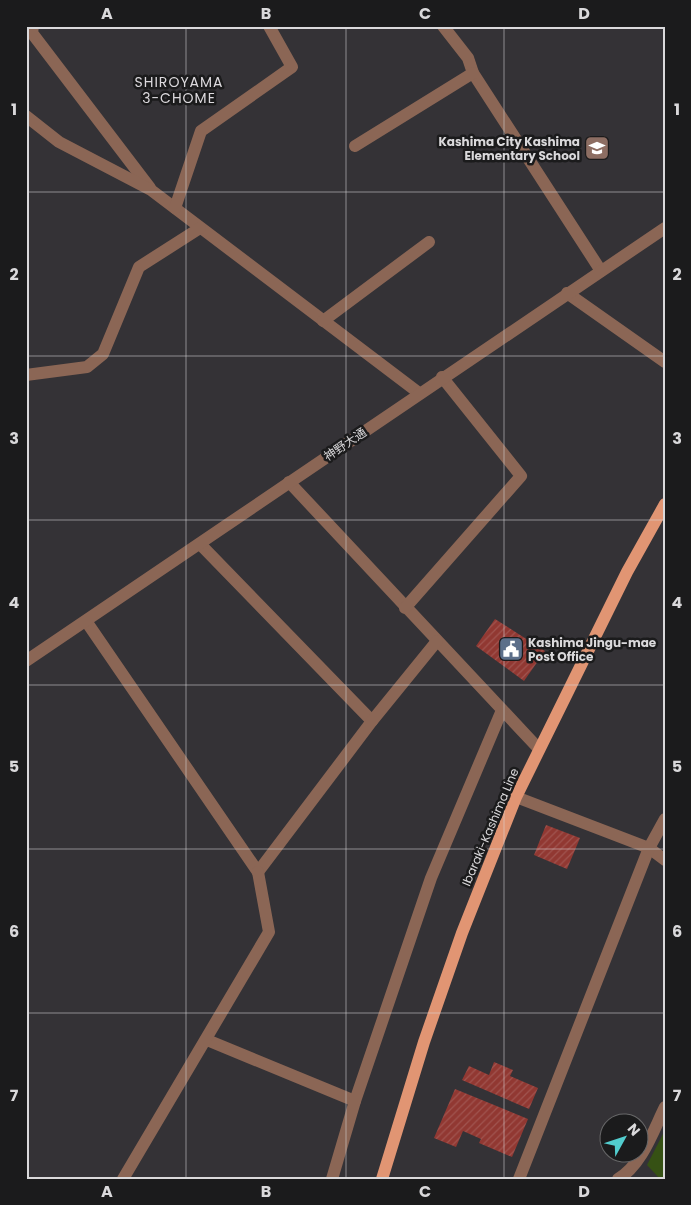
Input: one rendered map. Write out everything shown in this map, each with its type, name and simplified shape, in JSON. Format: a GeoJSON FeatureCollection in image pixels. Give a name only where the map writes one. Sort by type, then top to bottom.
{"type":"FeatureCollection","features":[{"type":"Feature","properties":{"kind":"main road","name":"Ibaraki-Kashima Line"},"geometry":{"type":"LineString","coordinates":[[383,1178],[424,1042],[459,942],[516,797],[627,572],[665,504]]}},
{"type":"Feature","properties":{"kind":"street"},"geometry":{"type":"LineString","coordinates":[[33,26],[32,33],[151,190]]}},
{"type":"Feature","properties":{"kind":"street"},"geometry":{"type":"LineString","coordinates":[[175,208],[201,132],[292,67],[269,26]]}},
{"type":"Feature","properties":{"kind":"street"},"geometry":{"type":"LineString","coordinates":[[443,26],[468,58],[473,73],[601,270]]}},
{"type":"Feature","properties":{"kind":"street"},"geometry":{"type":"LineString","coordinates":[[355,146],[473,73]]}},
{"type":"Feature","properties":{"kind":"street"},"geometry":{"type":"LineString","coordinates":[[26,116],[59,142],[151,190],[419,393]]}},
{"type":"Feature","properties":{"kind":"street"},"geometry":{"type":"LineString","coordinates":[[26,375],[87,367],[104,354],[139,267],[200,228]]}},
{"type":"Feature","properties":{"kind":"street","name":"神野大通"},"geometry":{"type":"LineString","coordinates":[[26,661],[442,377],[665,228]]}},
{"type":"Feature","properties":{"kind":"street"},"geometry":{"type":"LineString","coordinates":[[323,321],[429,242]]}},
{"type":"Feature","properties":{"kind":"street"},"geometry":{"type":"LineString","coordinates":[[567,293],[665,362]]}},
{"type":"Feature","properties":{"kind":"street"},"geometry":{"type":"LineString","coordinates":[[406,608],[521,476],[442,377]]}},
{"type":"Feature","properties":{"kind":"street"},"geometry":{"type":"LineString","coordinates":[[289,482],[539,749]]}},
{"type":"Feature","properties":{"kind":"street"},"geometry":{"type":"LineString","coordinates":[[200,544],[372,720]]}},
{"type":"Feature","properties":{"kind":"street"},"geometry":{"type":"LineString","coordinates":[[86,621],[258,872],[269,932],[207,1040],[123,1179]]}},
{"type":"Feature","properties":{"kind":"street"},"geometry":{"type":"LineString","coordinates":[[258,872],[372,720],[437,642]]}},
{"type":"Feature","properties":{"kind":"street"},"geometry":{"type":"LineString","coordinates":[[332,1179],[354,1101],[431,878],[502,710]]}},
{"type":"Feature","properties":{"kind":"street"},"geometry":{"type":"LineString","coordinates":[[516,797],[649,848],[665,860]]}},
{"type":"Feature","properties":{"kind":"street"},"geometry":{"type":"LineString","coordinates":[[519,1179],[649,848],[665,818]]}},
{"type":"Feature","properties":{"kind":"street"},"geometry":{"type":"LineString","coordinates":[[207,1040],[354,1101]]}},
{"type":"Feature","properties":{"kind":"street"},"geometry":{"type":"LineString","coordinates":[[618,1179],[628,1173],[665,1107]]}},
{"type":"Feature","properties":{"kind":"green space"},"geometry":{"type":"Polygon","coordinates":[[[665,1130],[665,1179],[660,1179],[647,1165],[665,1130]]]}},
{"type":"Feature","properties":{"kind":"building"},"geometry":{"type":"Polygon","coordinates":[[[495,619],[545,651],[524,681],[476,646],[495,619]]]}},
{"type":"Feature","properties":{"kind":"building"},"geometry":{"type":"Polygon","coordinates":[[[546,825],[580,838],[567,869],[534,855],[546,825]]]}},
{"type":"Feature","properties":{"kind":"building"},"geometry":{"type":"Polygon","coordinates":[[[494,1062],[513,1070],[510,1076],[538,1088],[529,1109],[462,1080],[469,1066],[489,1075],[494,1062]]]}},
{"type":"Feature","properties":{"kind":"building"},"geometry":{"type":"Polygon","coordinates":[[[455,1089],[528,1119],[512,1157],[479,1143],[481,1139],[463,1131],[456,1147],[434,1138],[455,1089]]]}},
{"type":"Feature","properties":{"kind":"place","name":"Kashima City Kashima Elementary School"},"geometry":{"type":"Point","coordinates":[597,148]}},
{"type":"Feature","properties":{"kind":"place","name":"Kashima Jingu-mae Post Office"},"geometry":{"type":"Point","coordinates":[511,649]}},
{"type":"Feature","properties":{"kind":"district","name":"SHIROYAMA 3-CHOME"},"geometry":{"type":"Point","coordinates":[179,90]}}]}
